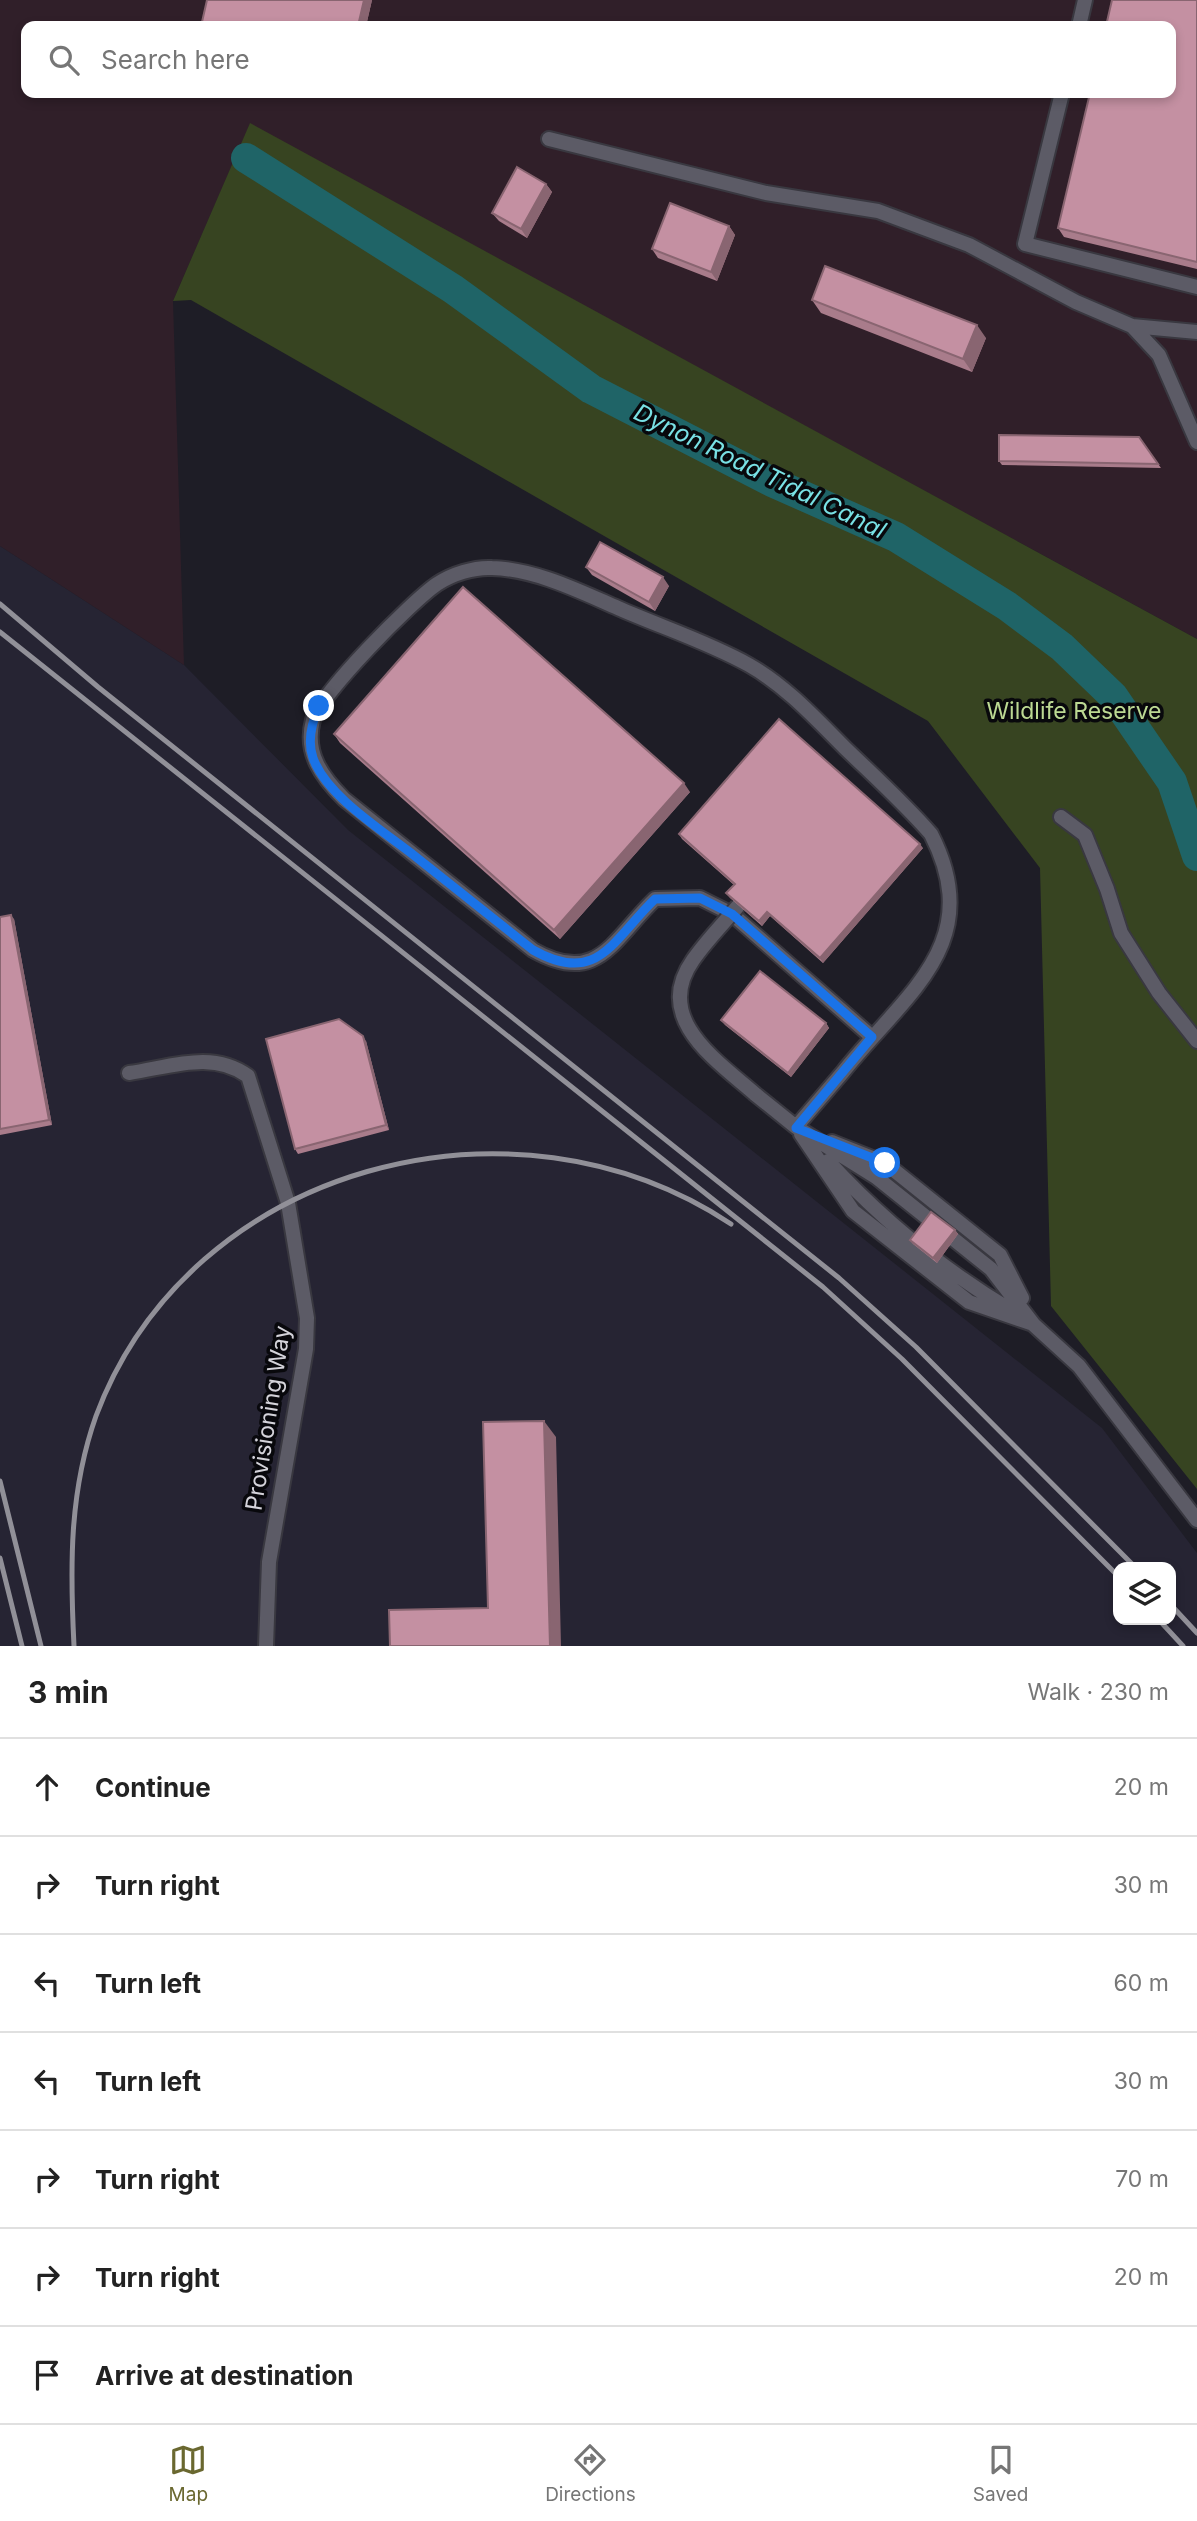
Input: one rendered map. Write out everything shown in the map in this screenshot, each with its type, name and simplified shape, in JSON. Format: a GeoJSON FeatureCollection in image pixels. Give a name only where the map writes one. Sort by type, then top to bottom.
{"type":"FeatureCollection","features":[{"type":"Feature","properties":{"kind":"lane"},"geometry":{"type":"LineString","coordinates":[[1080,21],[1085,0]]}},
{"type":"Feature","properties":{"kind":"lane"},"geometry":{"type":"LineString","coordinates":[[1061,98],[1025,244],[1197,287]]}},
{"type":"Feature","properties":{"kind":"lane"},"geometry":{"type":"LineString","coordinates":[[548,139],[766,193],[878,211],[969,245],[1076,302],[1132,326],[1197,332]]}},
{"type":"Feature","properties":{"kind":"lane"},"geometry":{"type":"LineString","coordinates":[[1132,326],[1159,355],[1197,442]]}},
{"type":"Feature","properties":{"kind":"lane"},"geometry":{"type":"LineString","coordinates":[[796,1128],[872,1037],[943,948],[952,912],[947,871],[931,834],[786,691],[748,665],[567,587],[528,574],[493,568],[475,569],[439,583],[424,594],[319,706],[313,721],[311,742],[313,758],[325,779],[344,799],[533,950],[555,962],[570,965],[588,962],[618,939],[655,899],[700,898],[732,914],[872,1037]]}},
{"type":"Feature","properties":{"kind":"lane"},"geometry":{"type":"LineString","coordinates":[[1061,817],[1085,835],[1121,933],[1158,993],[1195,1039]]}},
{"type":"Feature","properties":{"kind":"lane"},"geometry":{"type":"LineString","coordinates":[[738,906],[693,960],[681,984],[680,1003],[686,1024],[700,1045],[796,1128],[862,1198],[977,1290],[1034,1325]]}},
{"type":"Feature","properties":{"kind":"lane","name":"Provisioning Way"},"geometry":{"type":"LineString","coordinates":[[129,1073],[207,1061],[223,1062],[248,1076],[256,1092],[288,1203],[305,1293],[306,1349],[269,1562],[266,1646]]}},
{"type":"Feature","properties":{"kind":"lane"},"geometry":{"type":"LineString","coordinates":[[796,1128],[876,1177],[991,1269],[1034,1325],[1079,1366],[1197,1520]]}},
{"type":"Feature","properties":{"kind":"lane"},"geometry":{"type":"LineString","coordinates":[[796,1128],[853,1211],[969,1302],[1034,1325]]}},
{"type":"Feature","properties":{"kind":"lane"},"geometry":{"type":"LineString","coordinates":[[796,1128],[885,1163],[1000,1255],[1034,1325]]}},
{"type":"Feature","properties":{"kind":"shaded area"},"geometry":{"type":"Polygon","coordinates":[[[0,0],[1197,0],[1197,639],[250,124],[173,301],[184,665],[0,546],[0,0]]]}},
{"type":"Feature","properties":{"kind":"shaded area"},"geometry":{"type":"Polygon","coordinates":[[[0,546],[184,665],[348,830],[1102,1428],[1197,1553],[1197,1646],[0,1646],[0,546]]]}},
{"type":"Feature","properties":{"kind":"green space","name":"Wildlife Reserve"},"geometry":{"type":"Polygon","coordinates":[[[250,123],[1197,639],[1197,1489],[1051,1306],[1040,868],[928,721],[191,300],[173,301],[250,123]]]}},
{"type":"Feature","properties":{"kind":"building"},"geometry":{"type":"Polygon","coordinates":[[[207,0],[364,0],[359,21],[202,21],[207,0]]]}},
{"type":"Feature","properties":{"kind":"building"},"geometry":{"type":"Polygon","coordinates":[[[1112,0],[1197,0],[1197,262],[1058,228],[1089,98],[1176,98],[1176,21],[1107,21],[1112,0]]]}},
{"type":"Feature","properties":{"kind":"building"},"geometry":{"type":"Polygon","coordinates":[[[517,167],[546,184],[521,229],[492,213],[517,167]]]}},
{"type":"Feature","properties":{"kind":"building"},"geometry":{"type":"Polygon","coordinates":[[[670,203],[729,226],[711,272],[652,249],[670,203]]]}},
{"type":"Feature","properties":{"kind":"building"},"geometry":{"type":"Polygon","coordinates":[[[825,266],[977,325],[963,359],[812,300],[825,266]]]}},
{"type":"Feature","properties":{"kind":"building"},"geometry":{"type":"Polygon","coordinates":[[[999,435],[1139,437],[1158,464],[999,461],[999,435]]]}},
{"type":"Feature","properties":{"kind":"building"},"geometry":{"type":"Polygon","coordinates":[[[600,542],[663,577],[649,602],[586,567],[600,542]]]}},
{"type":"Feature","properties":{"kind":"building"},"geometry":{"type":"Polygon","coordinates":[[[463,587],[684,783],[554,930],[334,734],[463,587]]]}},
{"type":"Feature","properties":{"kind":"building"},"geometry":{"type":"Polygon","coordinates":[[[779,719],[920,844],[820,958],[767,912],[759,921],[726,893],[735,884],[679,834],[779,719]]]}},
{"type":"Feature","properties":{"kind":"building"},"geometry":{"type":"Polygon","coordinates":[[[11,915],[49,1120],[0,1129],[0,917],[11,915]]]}},
{"type":"Feature","properties":{"kind":"building"},"geometry":{"type":"Polygon","coordinates":[[[760,971],[826,1023],[788,1073],[721,1020],[760,971]]]}},
{"type":"Feature","properties":{"kind":"building"},"geometry":{"type":"Polygon","coordinates":[[[339,1019],[363,1036],[386,1125],[295,1149],[266,1039],[339,1019]]]}},
{"type":"Feature","properties":{"kind":"building"},"geometry":{"type":"Polygon","coordinates":[[[931,1212],[955,1230],[933,1258],[910,1240],[931,1212]]]}},
{"type":"Feature","properties":{"kind":"building"},"geometry":{"type":"Polygon","coordinates":[[[544,1421],[550,1646],[390,1646],[389,1610],[488,1608],[483,1422],[544,1421]]]}},
{"type":"Feature","properties":{"kind":"waterway","name":"Dynon Road Tidal Canal"},"geometry":{"type":"LineString","coordinates":[[246,158],[453,289],[591,389],[772,482],[896,537],[1007,606],[1062,647],[1113,696],[1172,782],[1197,856]]}},
{"type":"Feature","properties":{"kind":"railway"},"geometry":{"type":"LineString","coordinates":[[0,604],[98,687],[839,1278],[916,1347],[1130,1562]]}},
{"type":"Feature","properties":{"kind":"railway"},"geometry":{"type":"LineString","coordinates":[[0,632],[823,1287],[902,1359],[1113,1571]]}},
{"type":"Feature","properties":{"kind":"railway"},"geometry":{"type":"LineString","coordinates":[[74,1646],[73,1530],[81,1473],[96,1416],[141,1329],[204,1259],[281,1207],[367,1172],[460,1155],[553,1158],[645,1181],[731,1224]]}},
{"type":"Feature","properties":{"kind":"railway"},"geometry":{"type":"LineString","coordinates":[[0,1481],[41,1646]]}},
{"type":"Feature","properties":{"kind":"railway"},"geometry":{"type":"LineString","coordinates":[[0,1558],[22,1646]]}},
{"type":"Feature","properties":{"kind":"railway"},"geometry":{"type":"LineString","coordinates":[[1176,1610],[1197,1633]]}},
{"type":"Feature","properties":{"kind":"railway"},"geometry":{"type":"LineString","coordinates":[[1164,1625],[1183,1646]]}},
{"type":"Feature","properties":{"kind":"route"},"geometry":{"type":"LineString","coordinates":[[319,706],[313,721],[311,742],[313,758],[325,779],[344,799],[533,950],[555,962],[570,965],[588,962],[603,954],[655,899],[674,896],[700,898],[732,914],[872,1037],[796,1128],[885,1163]]}}]}
